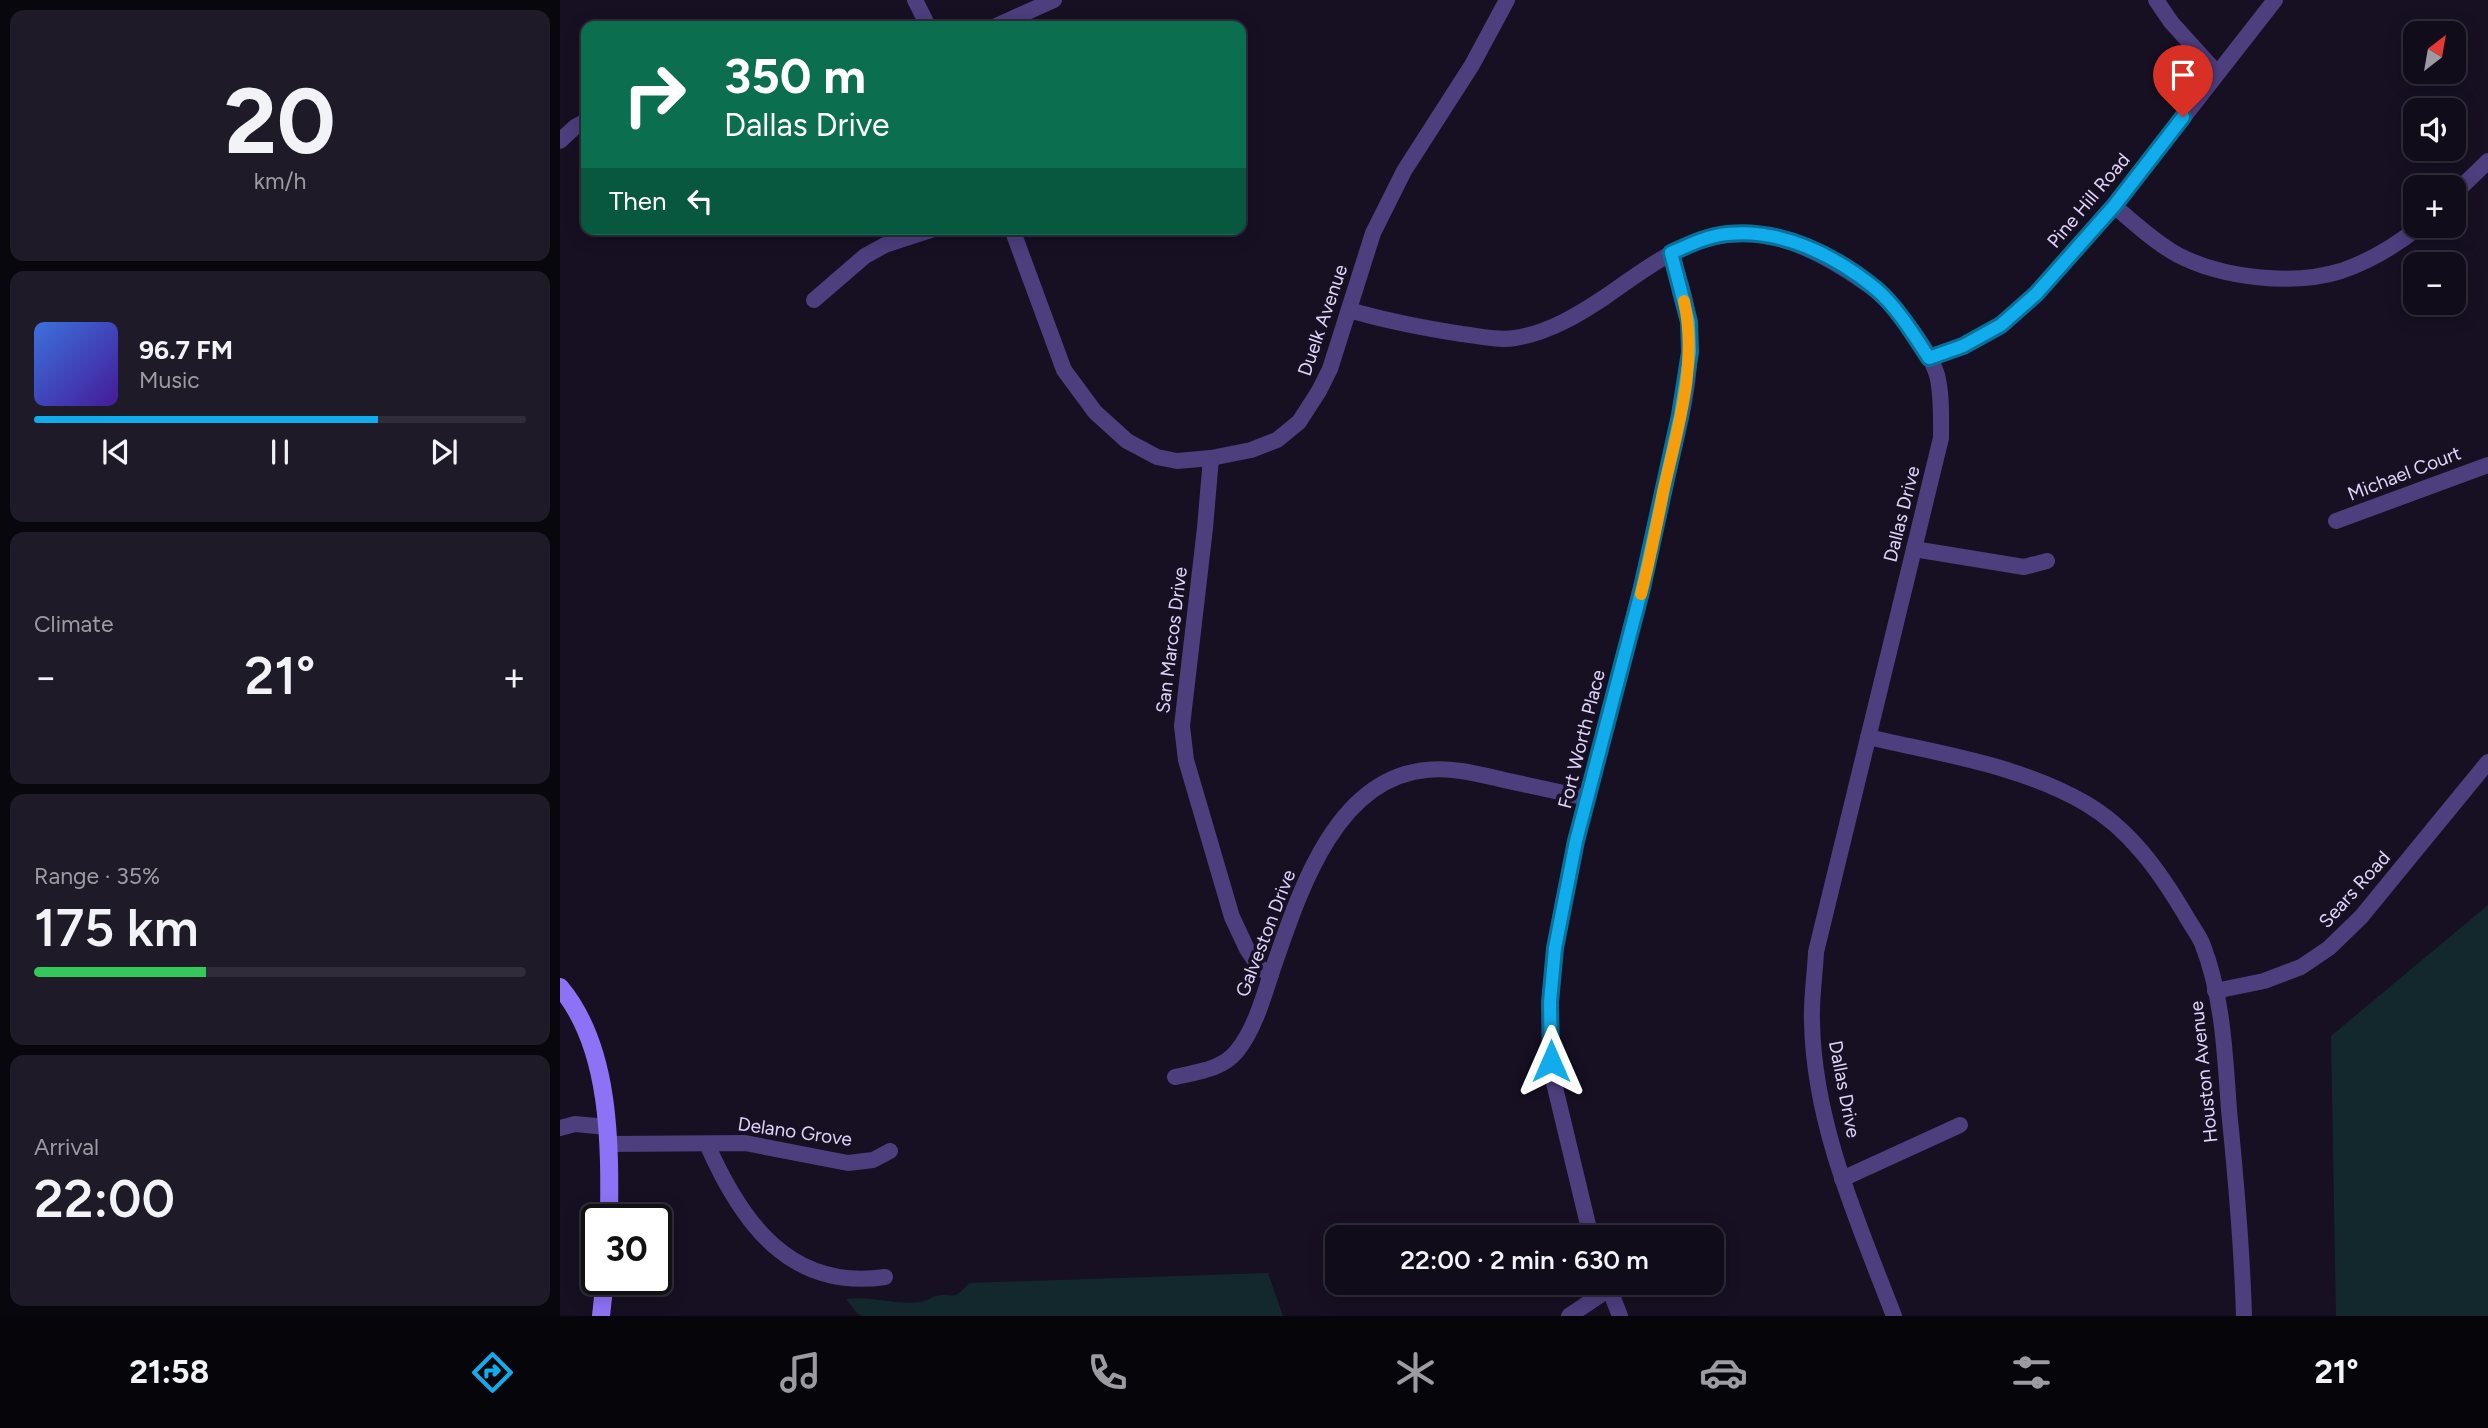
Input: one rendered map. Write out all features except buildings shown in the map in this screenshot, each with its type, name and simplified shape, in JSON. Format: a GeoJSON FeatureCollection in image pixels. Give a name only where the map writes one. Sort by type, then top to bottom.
{"type":"FeatureCollection","features":[{"type":"Feature","properties":{"kind":"street"},"geometry":{"type":"LineString","coordinates":[[915,0],[926,21]]}},
{"type":"Feature","properties":{"kind":"street"},"geometry":{"type":"LineString","coordinates":[[1007,21],[1054,0]]}},
{"type":"Feature","properties":{"kind":"street","name":"Duelk Avenue"},"geometry":{"type":"LineString","coordinates":[[1014,235],[1064,370],[1095,412],[1127,441],[1157,457],[1177,461],[1251,450],[1277,440],[1299,422],[1320,391],[1330,369],[1373,233],[1404,171],[1472,65],[1507,0]]}},
{"type":"Feature","properties":{"kind":"street"},"geometry":{"type":"LineString","coordinates":[[2157,0],[2171,22],[2217,73]]}},
{"type":"Feature","properties":{"kind":"street","name":"Pine Hill Road"},"geometry":{"type":"LineString","coordinates":[[1929,358],[1963,346],[2001,325],[2036,294],[2114,206],[2275,0]]}},
{"type":"Feature","properties":{"kind":"street"},"geometry":{"type":"LineString","coordinates":[[560,141],[581,124]]}},
{"type":"Feature","properties":{"kind":"street"},"geometry":{"type":"LineString","coordinates":[[2466,182],[2488,161]]}},
{"type":"Feature","properties":{"kind":"street"},"geometry":{"type":"LineString","coordinates":[[2114,206],[2154,241],[2178,255],[2227,273],[2257,277],[2311,277],[2341,271],[2390,248],[2404,238]]}},
{"type":"Feature","properties":{"kind":"street","name":"Dallas Drive"},"geometry":{"type":"LineString","coordinates":[[1349,310],[1397,324],[1495,339],[1514,339],[1545,330],[1578,315],[1671,253],[1702,239],[1726,234],[1755,233],[1812,249],[1835,261],[1877,290],[1912,331],[1929,358],[1937,375],[1941,438],[1816,952],[1812,1021],[1817,1077],[1842,1179],[1894,1316]]}},
{"type":"Feature","properties":{"kind":"street"},"geometry":{"type":"LineString","coordinates":[[814,300],[865,256],[886,245],[916,235]]}},
{"type":"Feature","properties":{"kind":"street","name":"Fort Worth Place"},"geometry":{"type":"LineString","coordinates":[[1588,1225],[1551,1061],[1550,1002],[1555,948],[1587,798],[1642,588],[1680,415],[1690,352],[1689,322],[1671,253]]}},
{"type":"Feature","properties":{"kind":"street","name":"San Marcos Drive"},"geometry":{"type":"LineString","coordinates":[[1211,458],[1182,726],[1186,760],[1232,917],[1259,967],[1271,975]]}},
{"type":"Feature","properties":{"kind":"street","name":"Michael Court"},"geometry":{"type":"LineString","coordinates":[[2336,522],[2488,465]]}},
{"type":"Feature","properties":{"kind":"street"},"geometry":{"type":"LineString","coordinates":[[1914,549],[2024,567],[2047,561]]}},
{"type":"Feature","properties":{"kind":"street","name":"Houston Avenue"},"geometry":{"type":"LineString","coordinates":[[1868,737],[2003,768],[2086,803],[2118,825],[2152,863],[2177,900],[2202,942],[2222,1029],[2242,1252],[2244,1316]]}},
{"type":"Feature","properties":{"kind":"street","name":"Sears Road"},"geometry":{"type":"LineString","coordinates":[[2215,991],[2264,981],[2301,967],[2329,948],[2361,916],[2488,762]]}},
{"type":"Feature","properties":{"kind":"street","name":"Galveston Drive"},"geometry":{"type":"LineString","coordinates":[[1175,1077],[1221,1065],[1237,1052],[1262,1002],[1299,896],[1318,858],[1345,815],[1368,792],[1411,773],[1430,769],[1457,769],[1587,798]]}},
{"type":"Feature","properties":{"kind":"street"},"geometry":{"type":"LineString","coordinates":[[560,987],[582,1017],[598,1070],[607,1135],[609,1204]]}},
{"type":"Feature","properties":{"kind":"street","name":"Delano Grove"},"geometry":{"type":"LineString","coordinates":[[560,1128],[575,1124],[607,1135],[707,1144],[745,1143],[848,1163],[873,1160],[890,1151]]}},
{"type":"Feature","properties":{"kind":"street"},"geometry":{"type":"LineString","coordinates":[[1842,1179],[1960,1125]]}},
{"type":"Feature","properties":{"kind":"street"},"geometry":{"type":"LineString","coordinates":[[707,1144],[722,1178],[740,1208],[762,1237],[782,1252],[823,1274],[864,1280],[886,1277]]}},
{"type":"Feature","properties":{"kind":"street"},"geometry":{"type":"LineString","coordinates":[[1569,1316],[1596,1295]]}},
{"type":"Feature","properties":{"kind":"street"},"geometry":{"type":"LineString","coordinates":[[1612,1295],[1620,1316]]}},
{"type":"Feature","properties":{"kind":"green space"},"geometry":{"type":"Polygon","coordinates":[[[2488,905],[2488,1316],[2336,1316],[2331,1036],[2488,905]]]}},
{"type":"Feature","properties":{"kind":"green space"},"geometry":{"type":"Polygon","coordinates":[[[1268,1273],[1283,1316],[862,1316],[846,1299],[926,1301],[935,1296],[956,1295],[969,1283],[1268,1273]]]}},
{"type":"Feature","properties":{"kind":"slow traffic"},"geometry":{"type":"LineString","coordinates":[[1641,594],[1680,415],[1690,352],[1689,322],[1684,301]]}},
{"type":"Feature","properties":{"kind":"route"},"geometry":{"type":"LineString","coordinates":[[1551,1061],[1550,1002],[1555,948],[1576,841],[1642,588],[1680,415],[1690,352],[1689,322],[1671,253],[1702,239],[1726,234],[1755,233],[1812,249],[1835,261],[1877,290],[1912,331],[1929,358],[1963,346],[2001,325],[2036,294],[2114,206],[2183,117]]}}]}
